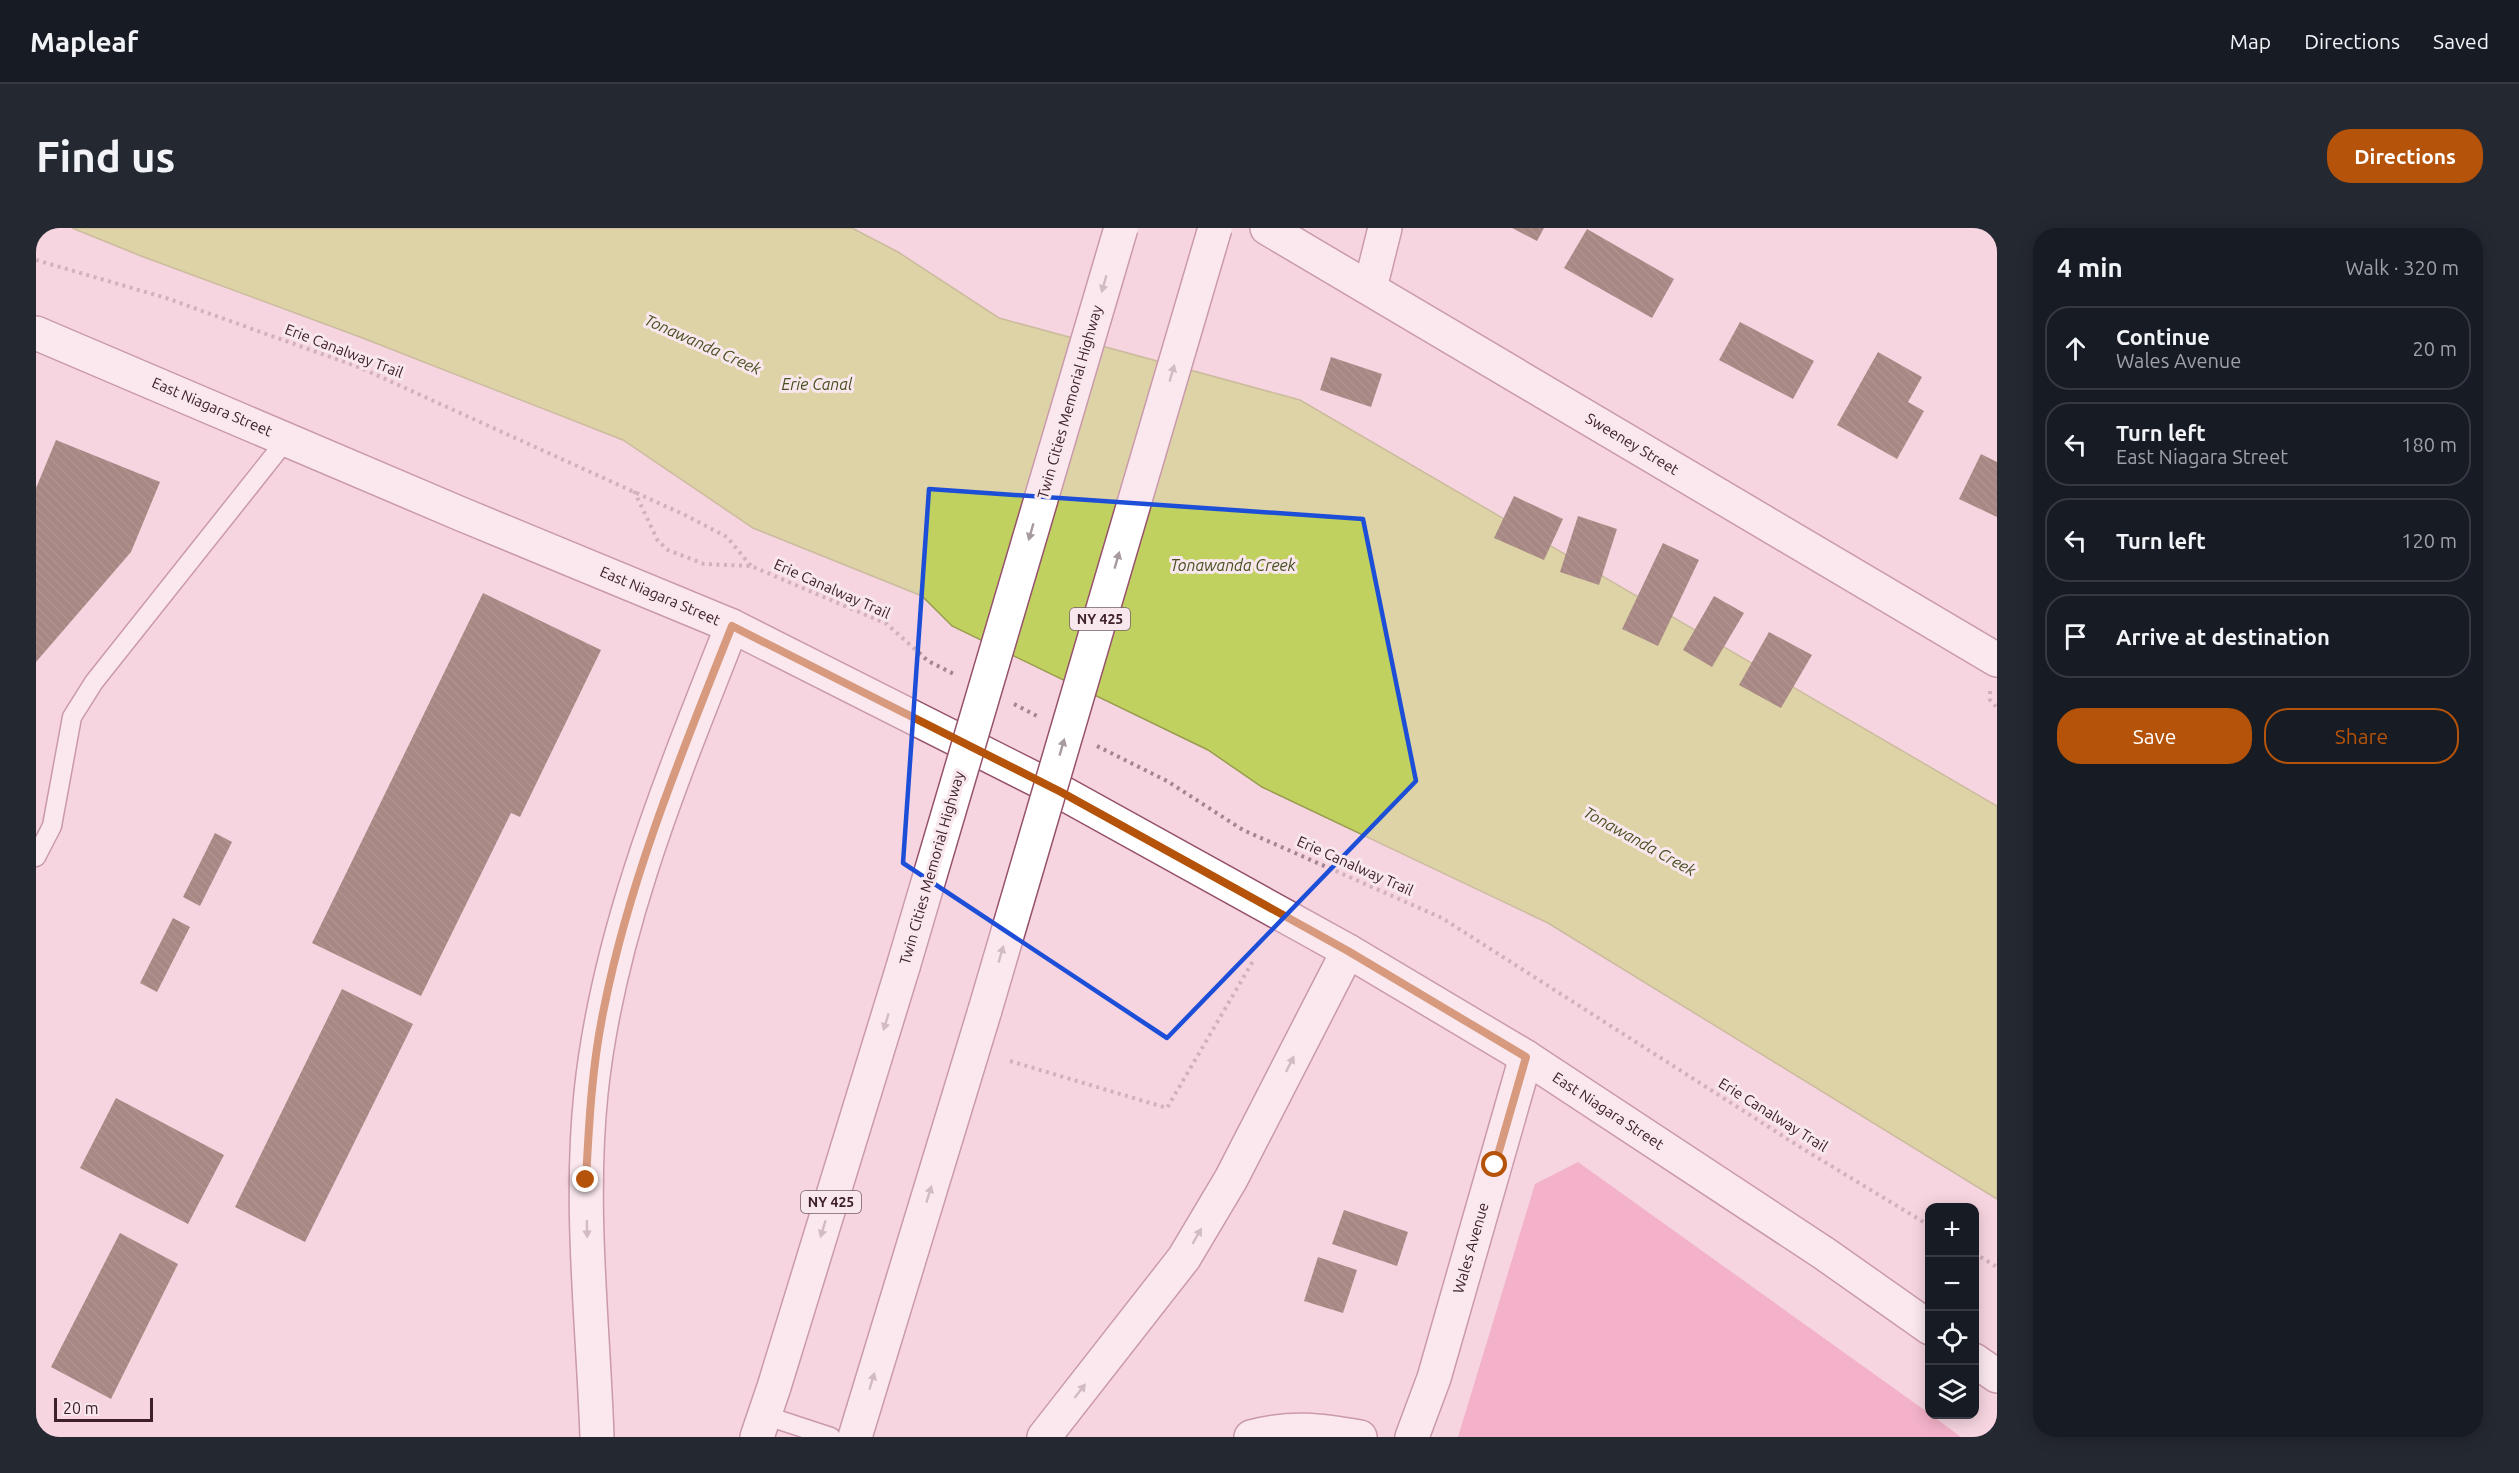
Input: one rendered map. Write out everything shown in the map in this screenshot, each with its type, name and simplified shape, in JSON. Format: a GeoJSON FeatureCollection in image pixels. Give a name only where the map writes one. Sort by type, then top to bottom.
{"type":"FeatureCollection","features":[{"type":"Feature","properties":{"kind":"main road","name":"Twin Cities Memorial Highway"},"geometry":{"type":"LineString","coordinates":[[760,1426],[903,966],[1121,228]]}},
{"type":"Feature","properties":{"kind":"main road","name":"NY 425"},"geometry":{"type":"LineString","coordinates":[[855,1437],[1215,228]]}},
{"type":"Feature","properties":{"kind":"main road","name":"Sweeney Street"},"geometry":{"type":"LineString","coordinates":[[1268,228],[1370,288],[1995,673]]}},
{"type":"Feature","properties":{"kind":"main road"},"geometry":{"type":"LineString","coordinates":[[1370,288],[1385,228]]}},
{"type":"Feature","properties":{"kind":"main road","name":"East Niagara Street"},"geometry":{"type":"LineString","coordinates":[[36,333],[461,514],[732,626],[1061,792],[1348,951],[1526,1057],[1825,1254],[1925,1325]]}},
{"type":"Feature","properties":{"kind":"main road"},"geometry":{"type":"LineString","coordinates":[[597,1437],[589,1308],[586,1180],[591,1093],[604,1008],[634,893],[684,747],[732,626]]}},
{"type":"Feature","properties":{"kind":"main road"},"geometry":{"type":"LineString","coordinates":[[1044,1437],[1184,1258],[1231,1179],[1348,951]]}},
{"type":"Feature","properties":{"kind":"main road","name":"Wales Avenue"},"geometry":{"type":"LineString","coordinates":[[1412,1437],[1434,1378],[1526,1057]]}},
{"type":"Feature","properties":{"kind":"main road"},"geometry":{"type":"LineString","coordinates":[[1979,1363],[1997,1376]]}},
{"type":"Feature","properties":{"kind":"main road"},"geometry":{"type":"LineString","coordinates":[[1251,1437],[1272,1432],[1314,1429],[1360,1437]]}},
{"type":"Feature","properties":{"kind":"lane"},"geometry":{"type":"LineString","coordinates":[[36,857],[52,826],[72,717],[94,682],[287,439]]}},
{"type":"Feature","properties":{"kind":"lane"},"geometry":{"type":"LineString","coordinates":[[760,1426],[831,1437]]}},
{"type":"Feature","properties":{"kind":"path","name":"Erie Canalway Trail"},"geometry":{"type":"LineString","coordinates":[[36,260],[166,298],[361,368],[634,491],[727,537],[751,566]]}},
{"type":"Feature","properties":{"kind":"path","name":"Erie Canalway Trail"},"geometry":{"type":"LineString","coordinates":[[634,491],[658,541],[668,550],[704,564],[751,566],[887,624],[928,661],[959,676]]}},
{"type":"Feature","properties":{"kind":"path"},"geometry":{"type":"LineString","coordinates":[[1995,673],[1988,694],[1997,708]]}},
{"type":"Feature","properties":{"kind":"path"},"geometry":{"type":"LineString","coordinates":[[1011,703],[1042,718]]}},
{"type":"Feature","properties":{"kind":"path","name":"Erie Canalway Trail"},"geometry":{"type":"LineString","coordinates":[[1094,744],[1167,781],[1243,830],[1442,918],[1800,1147],[1925,1224]]}},
{"type":"Feature","properties":{"kind":"path"},"geometry":{"type":"LineString","coordinates":[[1010,1061],[1167,1108],[1252,961]]}},
{"type":"Feature","properties":{"kind":"path"},"geometry":{"type":"LineString","coordinates":[[1979,1256],[1997,1267]]}},
{"type":"Feature","properties":{"kind":"highlighted area"},"geometry":{"type":"Polygon","coordinates":[[[929,489],[1363,519],[1416,781],[1167,1038],[903,863],[929,489]]]}},
{"type":"Feature","properties":{"kind":"shaded area"},"geometry":{"type":"Polygon","coordinates":[[[1578,1162],[1925,1410],[1925,1419],[1937,1419],[1961,1437],[1458,1437],[1535,1184],[1578,1162]]]}},
{"type":"Feature","properties":{"kind":"water","name":"Tonawanda Creek"},"geometry":{"type":"Polygon","coordinates":[[[72,228],[852,228],[898,252],[999,318],[1300,400],[1997,806],[1997,1199],[1548,923],[1262,787],[1208,750],[952,626],[922,596],[753,528],[623,440],[72,228]]]}},
{"type":"Feature","properties":{"kind":"building"},"geometry":{"type":"Polygon","coordinates":[[[1512,228],[1544,228],[1537,241],[1512,228]]]}},
{"type":"Feature","properties":{"kind":"building"},"geometry":{"type":"Polygon","coordinates":[[[1587,229],[1674,279],[1652,318],[1564,268],[1587,229]]]}},
{"type":"Feature","properties":{"kind":"building"},"geometry":{"type":"Polygon","coordinates":[[[1740,322],[1814,361],[1793,399],[1719,360],[1740,322]]]}},
{"type":"Feature","properties":{"kind":"building"},"geometry":{"type":"Polygon","coordinates":[[[1878,352],[1922,377],[1908,402],[1924,411],[1897,459],[1837,425],[1878,352]]]}},
{"type":"Feature","properties":{"kind":"building"},"geometry":{"type":"Polygon","coordinates":[[[1331,357],[1382,374],[1371,407],[1320,390],[1331,357]]]}},
{"type":"Feature","properties":{"kind":"building"},"geometry":{"type":"Polygon","coordinates":[[[56,440],[160,482],[131,552],[36,662],[36,488],[56,440]]]}},
{"type":"Feature","properties":{"kind":"building"},"geometry":{"type":"Polygon","coordinates":[[[1981,454],[1997,462],[1997,517],[1959,499],[1981,454]]]}},
{"type":"Feature","properties":{"kind":"building"},"geometry":{"type":"Polygon","coordinates":[[[1514,496],[1563,519],[1544,560],[1494,538],[1514,496]]]}},
{"type":"Feature","properties":{"kind":"building"},"geometry":{"type":"Polygon","coordinates":[[[1578,516],[1617,529],[1599,585],[1560,572],[1578,516]]]}},
{"type":"Feature","properties":{"kind":"building"},"geometry":{"type":"Polygon","coordinates":[[[1663,543],[1699,560],[1658,646],[1622,629],[1663,543]]]}},
{"type":"Feature","properties":{"kind":"building"},"geometry":{"type":"Polygon","coordinates":[[[483,593],[601,650],[520,817],[511,813],[421,996],[312,943],[483,593]]]}},
{"type":"Feature","properties":{"kind":"building"},"geometry":{"type":"Polygon","coordinates":[[[1714,596],[1744,613],[1712,667],[1683,650],[1714,596]]]}},
{"type":"Feature","properties":{"kind":"building"},"geometry":{"type":"Polygon","coordinates":[[[1769,632],[1812,655],[1781,708],[1739,685],[1769,632]]]}},
{"type":"Feature","properties":{"kind":"building"},"geometry":{"type":"Polygon","coordinates":[[[215,833],[232,842],[200,906],[183,897],[215,833]]]}},
{"type":"Feature","properties":{"kind":"building"},"geometry":{"type":"Polygon","coordinates":[[[173,918],[190,927],[157,992],[140,983],[173,918]]]}},
{"type":"Feature","properties":{"kind":"building"},"geometry":{"type":"Polygon","coordinates":[[[342,989],[413,1024],[305,1242],[235,1207],[342,989]]]}},
{"type":"Feature","properties":{"kind":"building"},"geometry":{"type":"Polygon","coordinates":[[[116,1098],[224,1155],[188,1224],[80,1168],[116,1098]]]}},
{"type":"Feature","properties":{"kind":"building"},"geometry":{"type":"Polygon","coordinates":[[[1344,1210],[1408,1232],[1397,1266],[1332,1244],[1344,1210]]]}},
{"type":"Feature","properties":{"kind":"building"},"geometry":{"type":"Polygon","coordinates":[[[120,1233],[178,1264],[111,1399],[51,1367],[120,1233]]]}},
{"type":"Feature","properties":{"kind":"building"},"geometry":{"type":"Polygon","coordinates":[[[1318,1257],[1357,1270],[1343,1313],[1304,1301],[1318,1257]]]}},
{"type":"Feature","properties":{"kind":"route"},"geometry":{"type":"LineString","coordinates":[[586,1180],[591,1093],[604,1008],[634,893],[684,747],[732,626],[768,642],[1061,792],[1348,951],[1526,1057],[1495,1165]]}},
{"type":"Feature","properties":{"kind":"water label","name":"Erie Canal"},"geometry":{"type":"Point","coordinates":[817,384]}}]}
